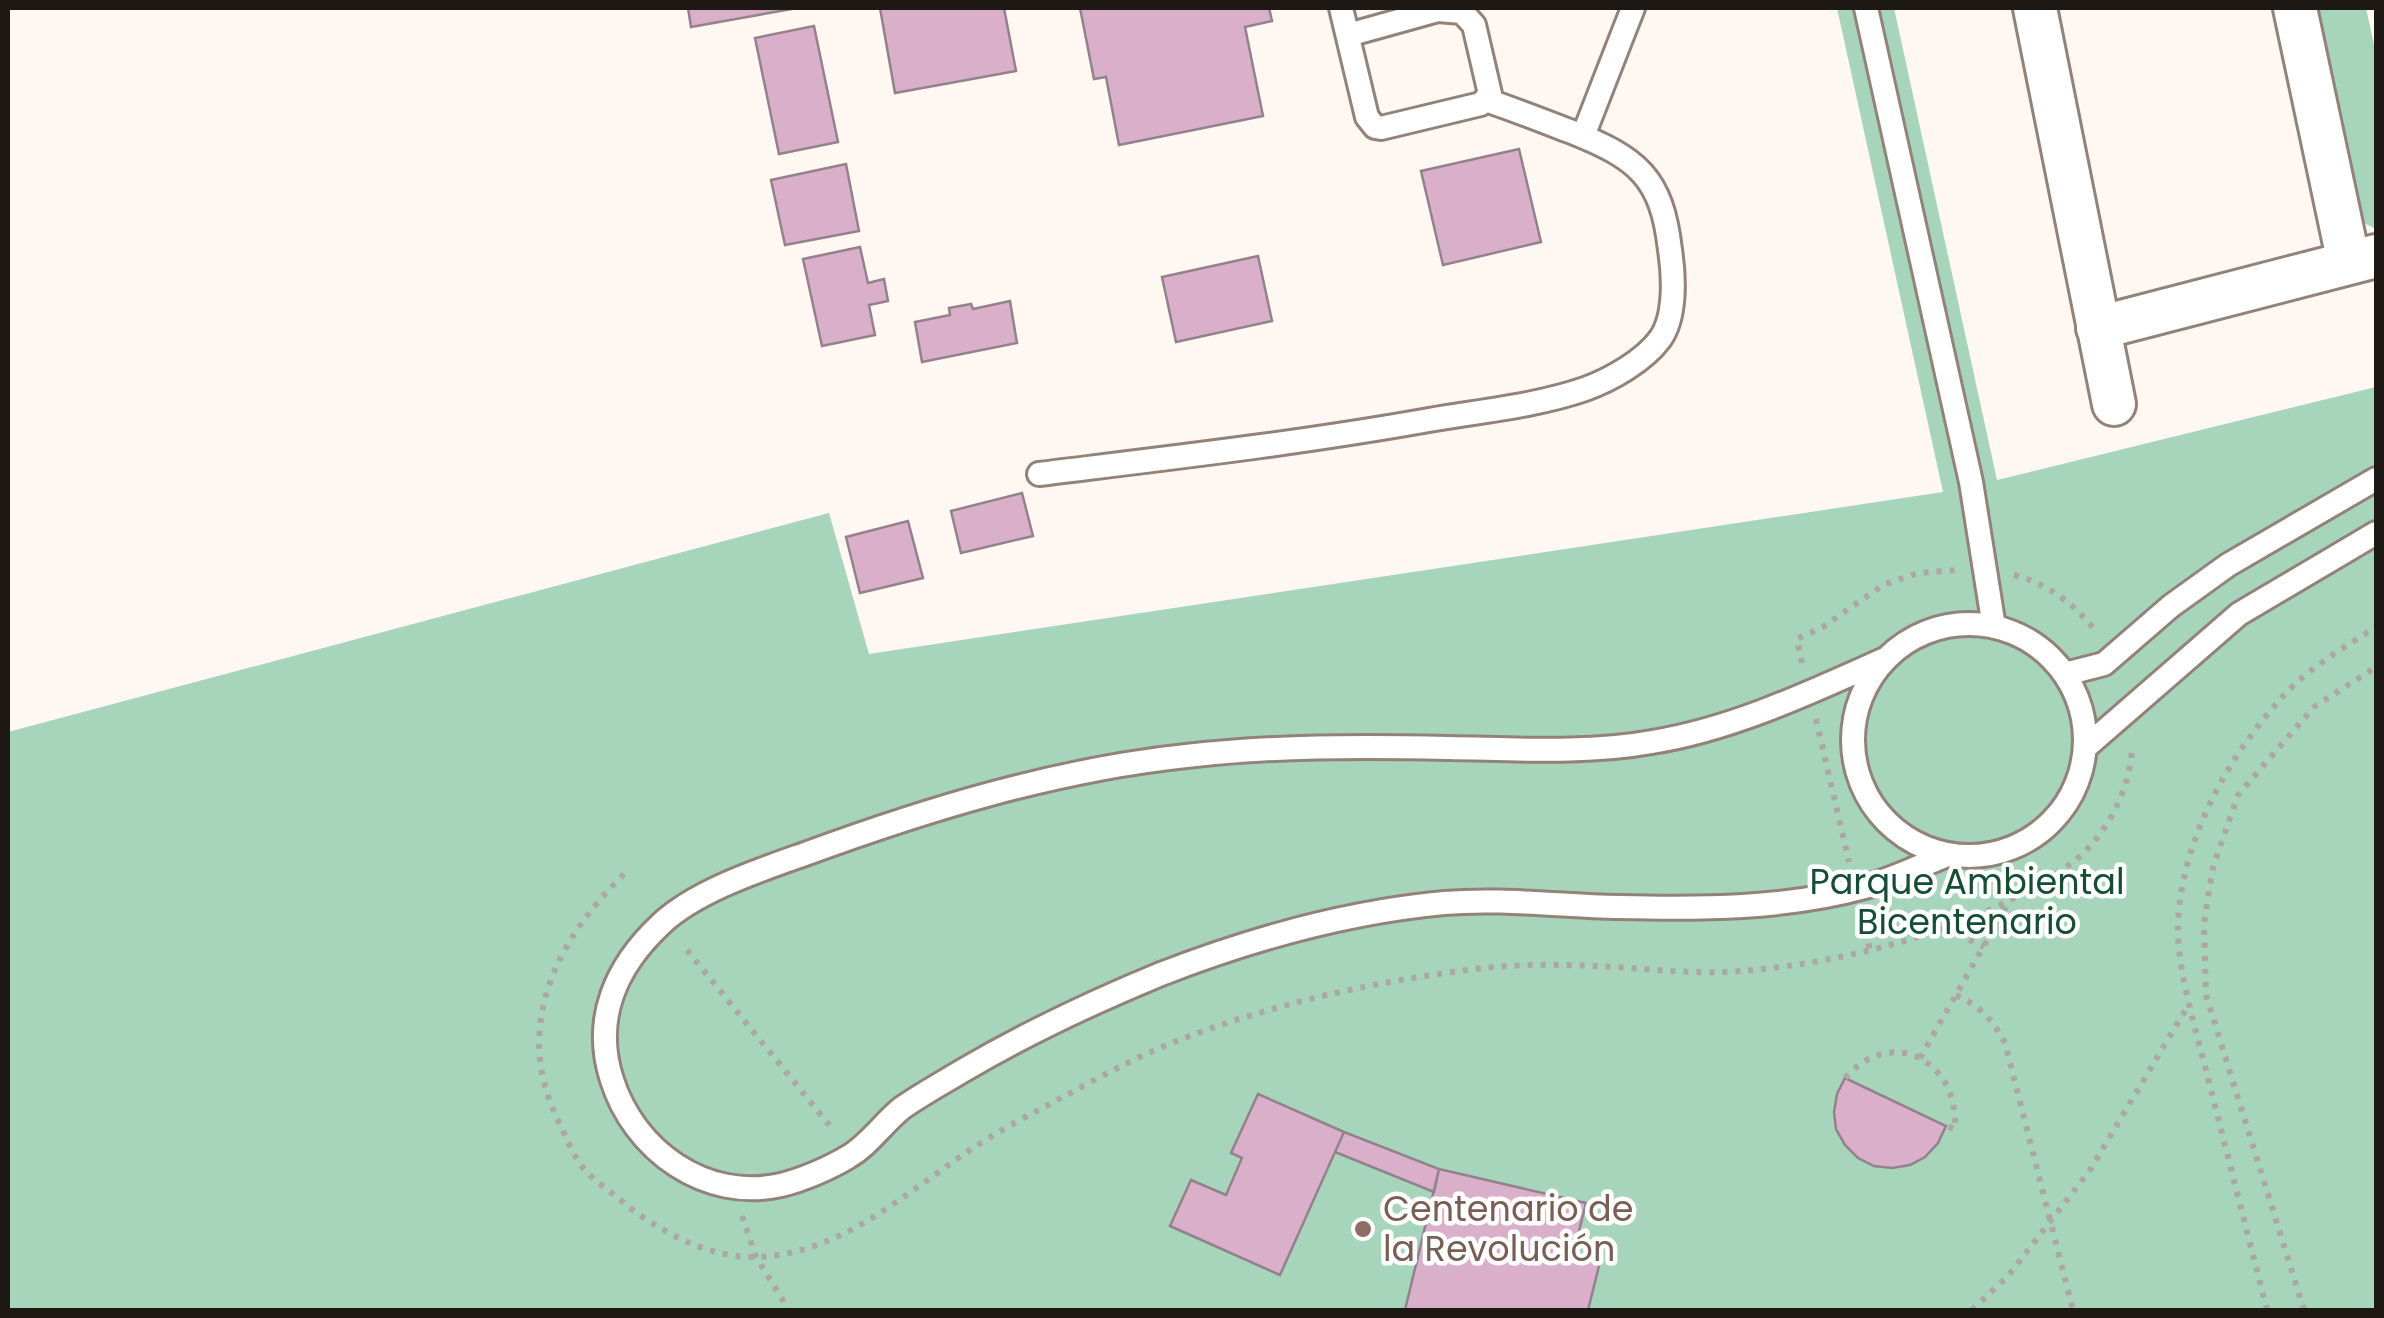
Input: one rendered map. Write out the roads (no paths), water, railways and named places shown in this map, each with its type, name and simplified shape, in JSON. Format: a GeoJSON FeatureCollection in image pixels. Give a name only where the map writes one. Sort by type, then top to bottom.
{"type":"FeatureCollection","features":[{"type":"Feature","properties":{"kind":"street"},"geometry":{"type":"LineString","coordinates":[[2035,8],[2114,404]]}},
{"type":"Feature","properties":{"kind":"street"},"geometry":{"type":"LineString","coordinates":[[2098,328],[2363,259],[2295,8]]}},
{"type":"Feature","properties":{"kind":"lane"},"geometry":{"type":"LineString","coordinates":[[1342,8],[1348,34],[1368,118],[1375,127],[1482,104],[1491,89],[1474,25],[1462,12],[1438,10],[1348,34]]}},
{"type":"Feature","properties":{"kind":"lane"},"geometry":{"type":"LineString","coordinates":[[1582,136],[1633,8]]}},
{"type":"Feature","properties":{"kind":"lane"},"geometry":{"type":"LineString","coordinates":[[1866,8],[1971,482],[1994,627]]}},
{"type":"Feature","properties":{"kind":"lane"},"geometry":{"type":"LineString","coordinates":[[1038,474],[1339,436],[1507,407],[1587,388],[1620,372],[1662,337],[1673,286],[1667,226],[1656,193],[1643,173],[1612,148],[1486,100]]}},
{"type":"Feature","properties":{"kind":"lane"},"geometry":{"type":"LineString","coordinates":[[2065,674],[2104,664],[2170,606],[2228,565],[2376,478]]}},
{"type":"Feature","properties":{"kind":"lane"},"geometry":{"type":"LineString","coordinates":[[2086,748],[2239,614],[2376,533]]}},
{"type":"Feature","properties":{"kind":"lane"},"geometry":{"type":"LineString","coordinates":[[1885,659],[1864,688],[1853,722],[1852,758],[1864,792],[1884,822],[1913,844],[1947,855],[1986,856],[2024,843],[2055,819],[2076,786],[2086,748],[2081,709],[2065,674],[2046,652],[2022,636],[1994,627],[1954,625],[1918,636],[1885,659],[1715,728],[1654,742],[1592,750],[1381,747],[1185,756],[982,795],[873,829],[763,869],[688,904],[664,921],[621,969],[606,1014],[606,1062],[620,1106],[648,1145],[686,1172],[732,1186],[779,1186],[853,1155],[899,1110],[1047,1024],[1207,956],[1294,931],[1371,913],[1449,903],[1698,908],[1776,904],[1866,886],[1947,855]]}},
{"type":"Feature","properties":{"kind":"place","name":"Centenario de la Revolución"},"geometry":{"type":"Point","coordinates":[1363,1229]}},
{"type":"Feature","properties":{"kind":"park label","name":"Parque Ambiental Bicentenario"},"geometry":{"type":"Point","coordinates":[1967,902]}}]}
